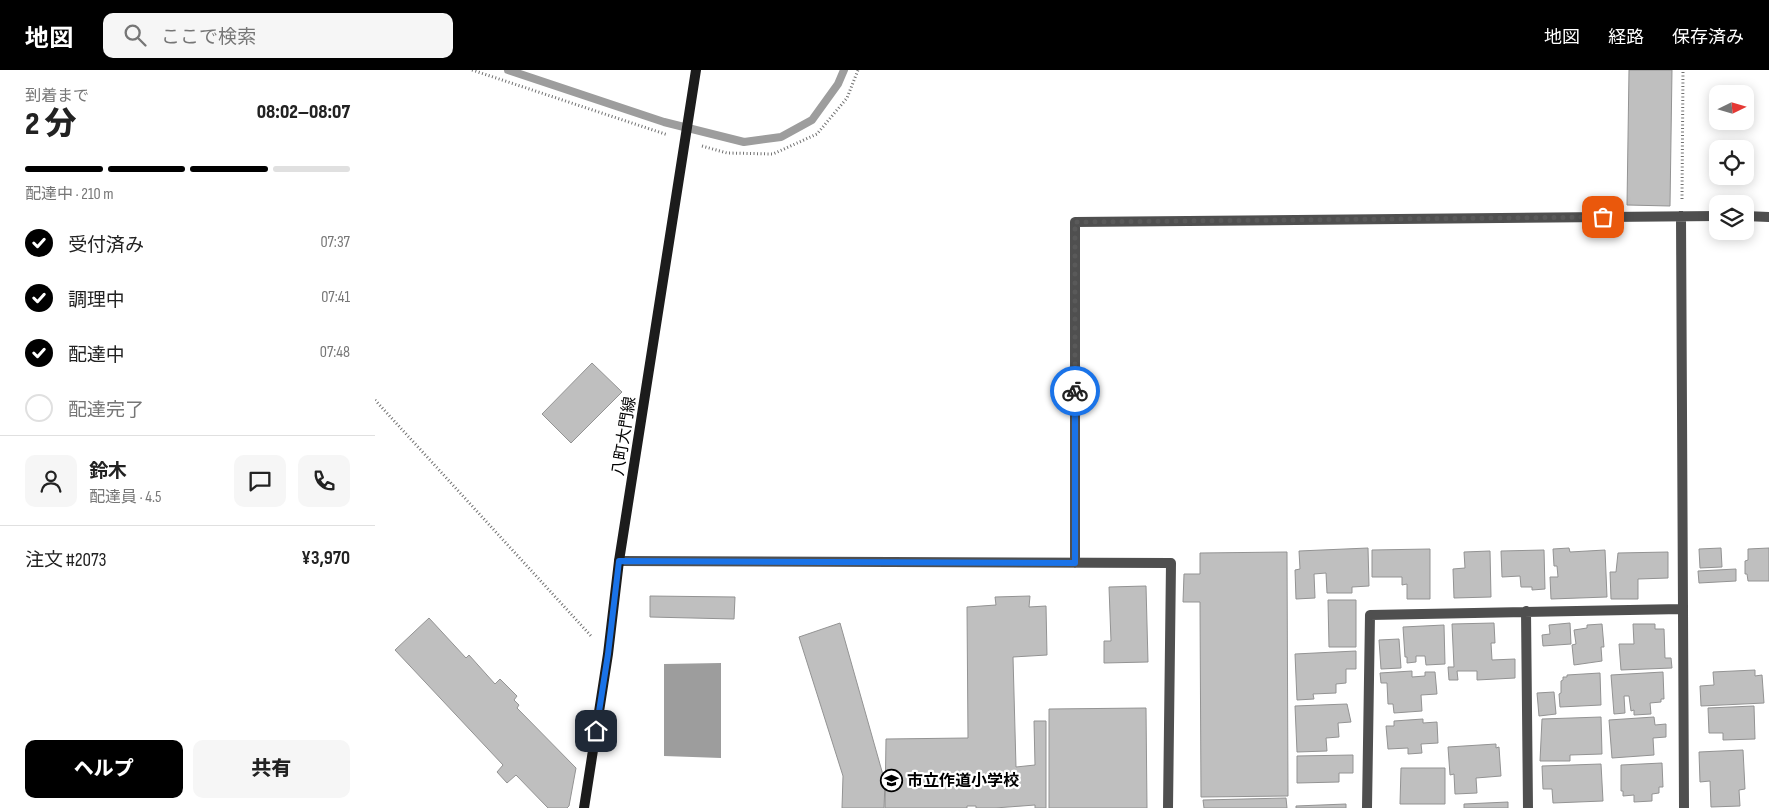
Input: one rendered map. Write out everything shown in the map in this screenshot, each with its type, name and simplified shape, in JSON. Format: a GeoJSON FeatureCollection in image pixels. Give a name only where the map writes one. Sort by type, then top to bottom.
{"type":"FeatureCollection","features":[{"type":"Feature","properties":{"kind":"main road","name":"八町大門線"},"geometry":{"type":"LineString","coordinates":[[584,808],[608,654],[619,561],[696,70]]}},
{"type":"Feature","properties":{"kind":"street"},"geometry":{"type":"LineString","coordinates":[[1681,216],[1684,808]]}},
{"type":"Feature","properties":{"kind":"street"},"geometry":{"type":"LineString","coordinates":[[1075,563],[1075,222],[1709,216]]}},
{"type":"Feature","properties":{"kind":"street"},"geometry":{"type":"LineString","coordinates":[[1754,216],[1769,217]]}},
{"type":"Feature","properties":{"kind":"street"},"geometry":{"type":"LineString","coordinates":[[619,561],[1171,563],[1168,808]]}},
{"type":"Feature","properties":{"kind":"street"},"geometry":{"type":"LineString","coordinates":[[1367,808],[1369,615],[1682,609]]}},
{"type":"Feature","properties":{"kind":"street"},"geometry":{"type":"LineString","coordinates":[[1526,612],[1528,808]]}},
{"type":"Feature","properties":{"kind":"path"},"geometry":{"type":"LineString","coordinates":[[472,70],[727,153],[773,154],[817,134],[847,98],[858,70]]}},
{"type":"Feature","properties":{"kind":"path"},"geometry":{"type":"LineString","coordinates":[[1681,216],[1683,70]]}},
{"type":"Feature","properties":{"kind":"path"},"geometry":{"type":"LineString","coordinates":[[375,400],[608,654]]}},
{"type":"Feature","properties":{"kind":"shaded area"},"geometry":{"type":"Polygon","coordinates":[[[721,663],[721,758],[664,756],[664,664],[721,663]]]}},
{"type":"Feature","properties":{"kind":"building"},"geometry":{"type":"Polygon","coordinates":[[[1629,70],[1672,70],[1670,206],[1627,205],[1629,70]]]}},
{"type":"Feature","properties":{"kind":"building"},"geometry":{"type":"Polygon","coordinates":[[[592,363],[622,392],[571,443],[542,414],[592,363]]]}},
{"type":"Feature","properties":{"kind":"building"},"geometry":{"type":"Polygon","coordinates":[[[1368,548],[1369,586],[1352,587],[1352,593],[1327,593],[1326,573],[1314,574],[1315,598],[1296,599],[1295,570],[1300,569],[1299,551],[1368,548]]]}},
{"type":"Feature","properties":{"kind":"building"},"geometry":{"type":"Polygon","coordinates":[[[1569,548],[1570,552],[1605,550],[1607,597],[1551,599],[1550,577],[1558,577],[1557,566],[1554,566],[1553,549],[1569,548]]]}},
{"type":"Feature","properties":{"kind":"building"},"geometry":{"type":"Polygon","coordinates":[[[1721,548],[1722,567],[1700,568],[1699,549],[1721,548]]]}},
{"type":"Feature","properties":{"kind":"building"},"geometry":{"type":"Polygon","coordinates":[[[1769,548],[1769,581],[1748,581],[1747,574],[1745,574],[1745,561],[1748,560],[1748,549],[1769,548]]]}},
{"type":"Feature","properties":{"kind":"building"},"geometry":{"type":"Polygon","coordinates":[[[1430,549],[1430,599],[1407,599],[1407,584],[1402,585],[1402,577],[1372,577],[1372,550],[1430,549]]]}},
{"type":"Feature","properties":{"kind":"building"},"geometry":{"type":"Polygon","coordinates":[[[1544,550],[1545,589],[1532,590],[1532,587],[1521,587],[1520,576],[1502,577],[1501,551],[1544,550]]]}},
{"type":"Feature","properties":{"kind":"building"},"geometry":{"type":"Polygon","coordinates":[[[1490,551],[1491,597],[1454,598],[1453,569],[1465,568],[1464,552],[1490,551]]]}},
{"type":"Feature","properties":{"kind":"building"},"geometry":{"type":"Polygon","coordinates":[[[1287,552],[1288,796],[1201,797],[1200,602],[1183,602],[1184,574],[1200,574],[1200,553],[1287,552]]]}},
{"type":"Feature","properties":{"kind":"building"},"geometry":{"type":"Polygon","coordinates":[[[1668,552],[1668,578],[1638,579],[1638,599],[1611,599],[1610,572],[1616,572],[1618,553],[1668,552]]]}},
{"type":"Feature","properties":{"kind":"building"},"geometry":{"type":"Polygon","coordinates":[[[1736,569],[1736,581],[1699,583],[1698,571],[1736,569]]]}},
{"type":"Feature","properties":{"kind":"building"},"geometry":{"type":"Polygon","coordinates":[[[1146,586],[1148,662],[1104,663],[1104,641],[1111,641],[1109,587],[1146,586]]]}},
{"type":"Feature","properties":{"kind":"building"},"geometry":{"type":"Polygon","coordinates":[[[650,596],[735,597],[734,619],[650,617],[650,596]]]}},
{"type":"Feature","properties":{"kind":"building"},"geometry":{"type":"Polygon","coordinates":[[[1030,596],[1029,607],[1046,606],[1047,655],[1013,657],[1016,767],[1035,765],[1034,721],[1046,721],[1046,808],[1035,808],[1035,805],[995,808],[967,806],[967,808],[885,808],[886,739],[968,738],[967,607],[996,605],[995,597],[1030,596]]]}},
{"type":"Feature","properties":{"kind":"building"},"geometry":{"type":"Polygon","coordinates":[[[1328,600],[1356,600],[1356,647],[1329,647],[1328,600]]]}},
{"type":"Feature","properties":{"kind":"building"},"geometry":{"type":"Polygon","coordinates":[[[429,618],[466,658],[469,655],[495,684],[500,679],[517,696],[514,700],[519,705],[517,708],[576,768],[569,806],[567,808],[548,808],[516,775],[507,783],[497,772],[503,765],[395,650],[429,618]]]}},
{"type":"Feature","properties":{"kind":"building"},"geometry":{"type":"Polygon","coordinates":[[[840,623],[885,782],[884,808],[842,808],[843,776],[799,637],[840,623]]]}},
{"type":"Feature","properties":{"kind":"building"},"geometry":{"type":"Polygon","coordinates":[[[1494,623],[1495,643],[1491,643],[1492,660],[1515,659],[1515,678],[1477,680],[1477,671],[1457,671],[1458,680],[1449,680],[1448,667],[1454,667],[1452,624],[1494,623]]]}},
{"type":"Feature","properties":{"kind":"building"},"geometry":{"type":"Polygon","coordinates":[[[1570,623],[1571,644],[1543,646],[1542,635],[1550,634],[1549,625],[1570,623]]]}},
{"type":"Feature","properties":{"kind":"building"},"geometry":{"type":"Polygon","coordinates":[[[1602,624],[1604,647],[1601,647],[1602,661],[1574,665],[1572,645],[1576,644],[1574,630],[1587,628],[1587,625],[1602,624]]]}},
{"type":"Feature","properties":{"kind":"building"},"geometry":{"type":"Polygon","coordinates":[[[1633,624],[1655,624],[1655,629],[1664,629],[1665,658],[1671,658],[1672,668],[1621,670],[1619,644],[1634,644],[1633,624]]]}},
{"type":"Feature","properties":{"kind":"building"},"geometry":{"type":"Polygon","coordinates":[[[1444,625],[1445,664],[1426,665],[1425,656],[1416,656],[1416,662],[1407,663],[1403,627],[1444,625]]]}},
{"type":"Feature","properties":{"kind":"building"},"geometry":{"type":"Polygon","coordinates":[[[1399,639],[1401,668],[1381,669],[1379,640],[1399,639]]]}},
{"type":"Feature","properties":{"kind":"building"},"geometry":{"type":"Polygon","coordinates":[[[1356,651],[1356,669],[1346,669],[1346,683],[1336,684],[1336,693],[1313,694],[1314,699],[1297,700],[1295,654],[1356,651]]]}},
{"type":"Feature","properties":{"kind":"building"},"geometry":{"type":"Polygon","coordinates":[[[1755,670],[1755,676],[1762,675],[1764,703],[1701,706],[1700,686],[1714,685],[1713,672],[1755,670]]]}},
{"type":"Feature","properties":{"kind":"building"},"geometry":{"type":"Polygon","coordinates":[[[1412,671],[1412,677],[1425,676],[1425,672],[1435,672],[1437,694],[1421,695],[1422,711],[1394,713],[1393,704],[1388,704],[1387,683],[1381,683],[1380,673],[1412,671]]]}},
{"type":"Feature","properties":{"kind":"building"},"geometry":{"type":"Polygon","coordinates":[[[1663,672],[1664,699],[1661,699],[1661,702],[1650,703],[1651,714],[1634,715],[1634,710],[1631,711],[1629,696],[1624,696],[1625,713],[1614,714],[1611,675],[1663,672]]]}},
{"type":"Feature","properties":{"kind":"building"},"geometry":{"type":"Polygon","coordinates":[[[1600,673],[1601,705],[1560,707],[1559,694],[1561,693],[1563,677],[1567,677],[1567,675],[1600,673]]]}},
{"type":"Feature","properties":{"kind":"building"},"geometry":{"type":"Polygon","coordinates":[[[1554,692],[1556,714],[1539,716],[1537,693],[1554,692]]]}},
{"type":"Feature","properties":{"kind":"building"},"geometry":{"type":"Polygon","coordinates":[[[1347,704],[1351,722],[1338,723],[1339,737],[1326,738],[1327,751],[1297,752],[1295,706],[1347,704]]]}},
{"type":"Feature","properties":{"kind":"building"},"geometry":{"type":"Polygon","coordinates":[[[1754,706],[1755,739],[1723,740],[1723,733],[1709,733],[1708,708],[1754,706]]]}},
{"type":"Feature","properties":{"kind":"building"},"geometry":{"type":"Polygon","coordinates":[[[1146,708],[1147,808],[1049,808],[1049,709],[1146,708]]]}},
{"type":"Feature","properties":{"kind":"building"},"geometry":{"type":"Polygon","coordinates":[[[1601,717],[1602,754],[1570,755],[1570,761],[1540,761],[1542,719],[1601,717]]]}},
{"type":"Feature","properties":{"kind":"building"},"geometry":{"type":"Polygon","coordinates":[[[1654,717],[1655,725],[1666,724],[1666,737],[1653,738],[1654,755],[1612,758],[1609,720],[1654,717]]]}},
{"type":"Feature","properties":{"kind":"building"},"geometry":{"type":"Polygon","coordinates":[[[1423,719],[1423,723],[1437,722],[1438,743],[1421,744],[1422,753],[1408,754],[1408,748],[1388,749],[1386,726],[1394,726],[1394,721],[1423,719]]]}},
{"type":"Feature","properties":{"kind":"building"},"geometry":{"type":"Polygon","coordinates":[[[1496,744],[1496,748],[1499,747],[1501,776],[1476,778],[1477,793],[1455,794],[1454,774],[1450,775],[1448,747],[1496,744]]]}},
{"type":"Feature","properties":{"kind":"building"},"geometry":{"type":"Polygon","coordinates":[[[1743,750],[1745,789],[1739,790],[1740,806],[1711,807],[1710,781],[1700,782],[1699,752],[1743,750]]]}},
{"type":"Feature","properties":{"kind":"building"},"geometry":{"type":"Polygon","coordinates":[[[1353,755],[1353,773],[1339,773],[1339,782],[1297,783],[1297,756],[1353,755]]]}},
{"type":"Feature","properties":{"kind":"building"},"geometry":{"type":"Polygon","coordinates":[[[1662,763],[1663,787],[1659,787],[1659,793],[1652,794],[1652,801],[1634,802],[1634,795],[1623,796],[1623,791],[1621,791],[1621,765],[1662,763]]]}},
{"type":"Feature","properties":{"kind":"building"},"geometry":{"type":"Polygon","coordinates":[[[1601,764],[1603,801],[1553,803],[1552,789],[1543,789],[1542,766],[1601,764]]]}},
{"type":"Feature","properties":{"kind":"building"},"geometry":{"type":"Polygon","coordinates":[[[1401,768],[1445,768],[1445,804],[1400,804],[1401,768]]]}},
{"type":"Feature","properties":{"kind":"building"},"geometry":{"type":"Polygon","coordinates":[[[1286,798],[1287,808],[1204,808],[1203,800],[1286,798]]]}},
{"type":"Feature","properties":{"kind":"building"},"geometry":{"type":"Polygon","coordinates":[[[1508,802],[1508,808],[1464,808],[1464,804],[1508,802]]]}},
{"type":"Feature","properties":{"kind":"building"},"geometry":{"type":"Polygon","coordinates":[[[1346,804],[1346,808],[1296,808],[1296,806],[1346,804]]]}},
{"type":"Feature","properties":{"kind":"waterway"},"geometry":{"type":"LineString","coordinates":[[508,70],[664,122],[744,142],[781,137],[812,120],[838,84],[844,70]]}},
{"type":"Feature","properties":{"kind":"way so far"},"geometry":{"type":"LineString","coordinates":[[1075,391],[1075,222],[1603,217]]}},
{"type":"Feature","properties":{"kind":"place","name":"市立作道小学校"},"geometry":{"type":"Point","coordinates":[891,780]}},
{"type":"Feature","properties":{"kind":"route"},"geometry":{"type":"LineString","coordinates":[[596,731],[608,654],[619,561],[1075,563],[1075,391]]}}]}
